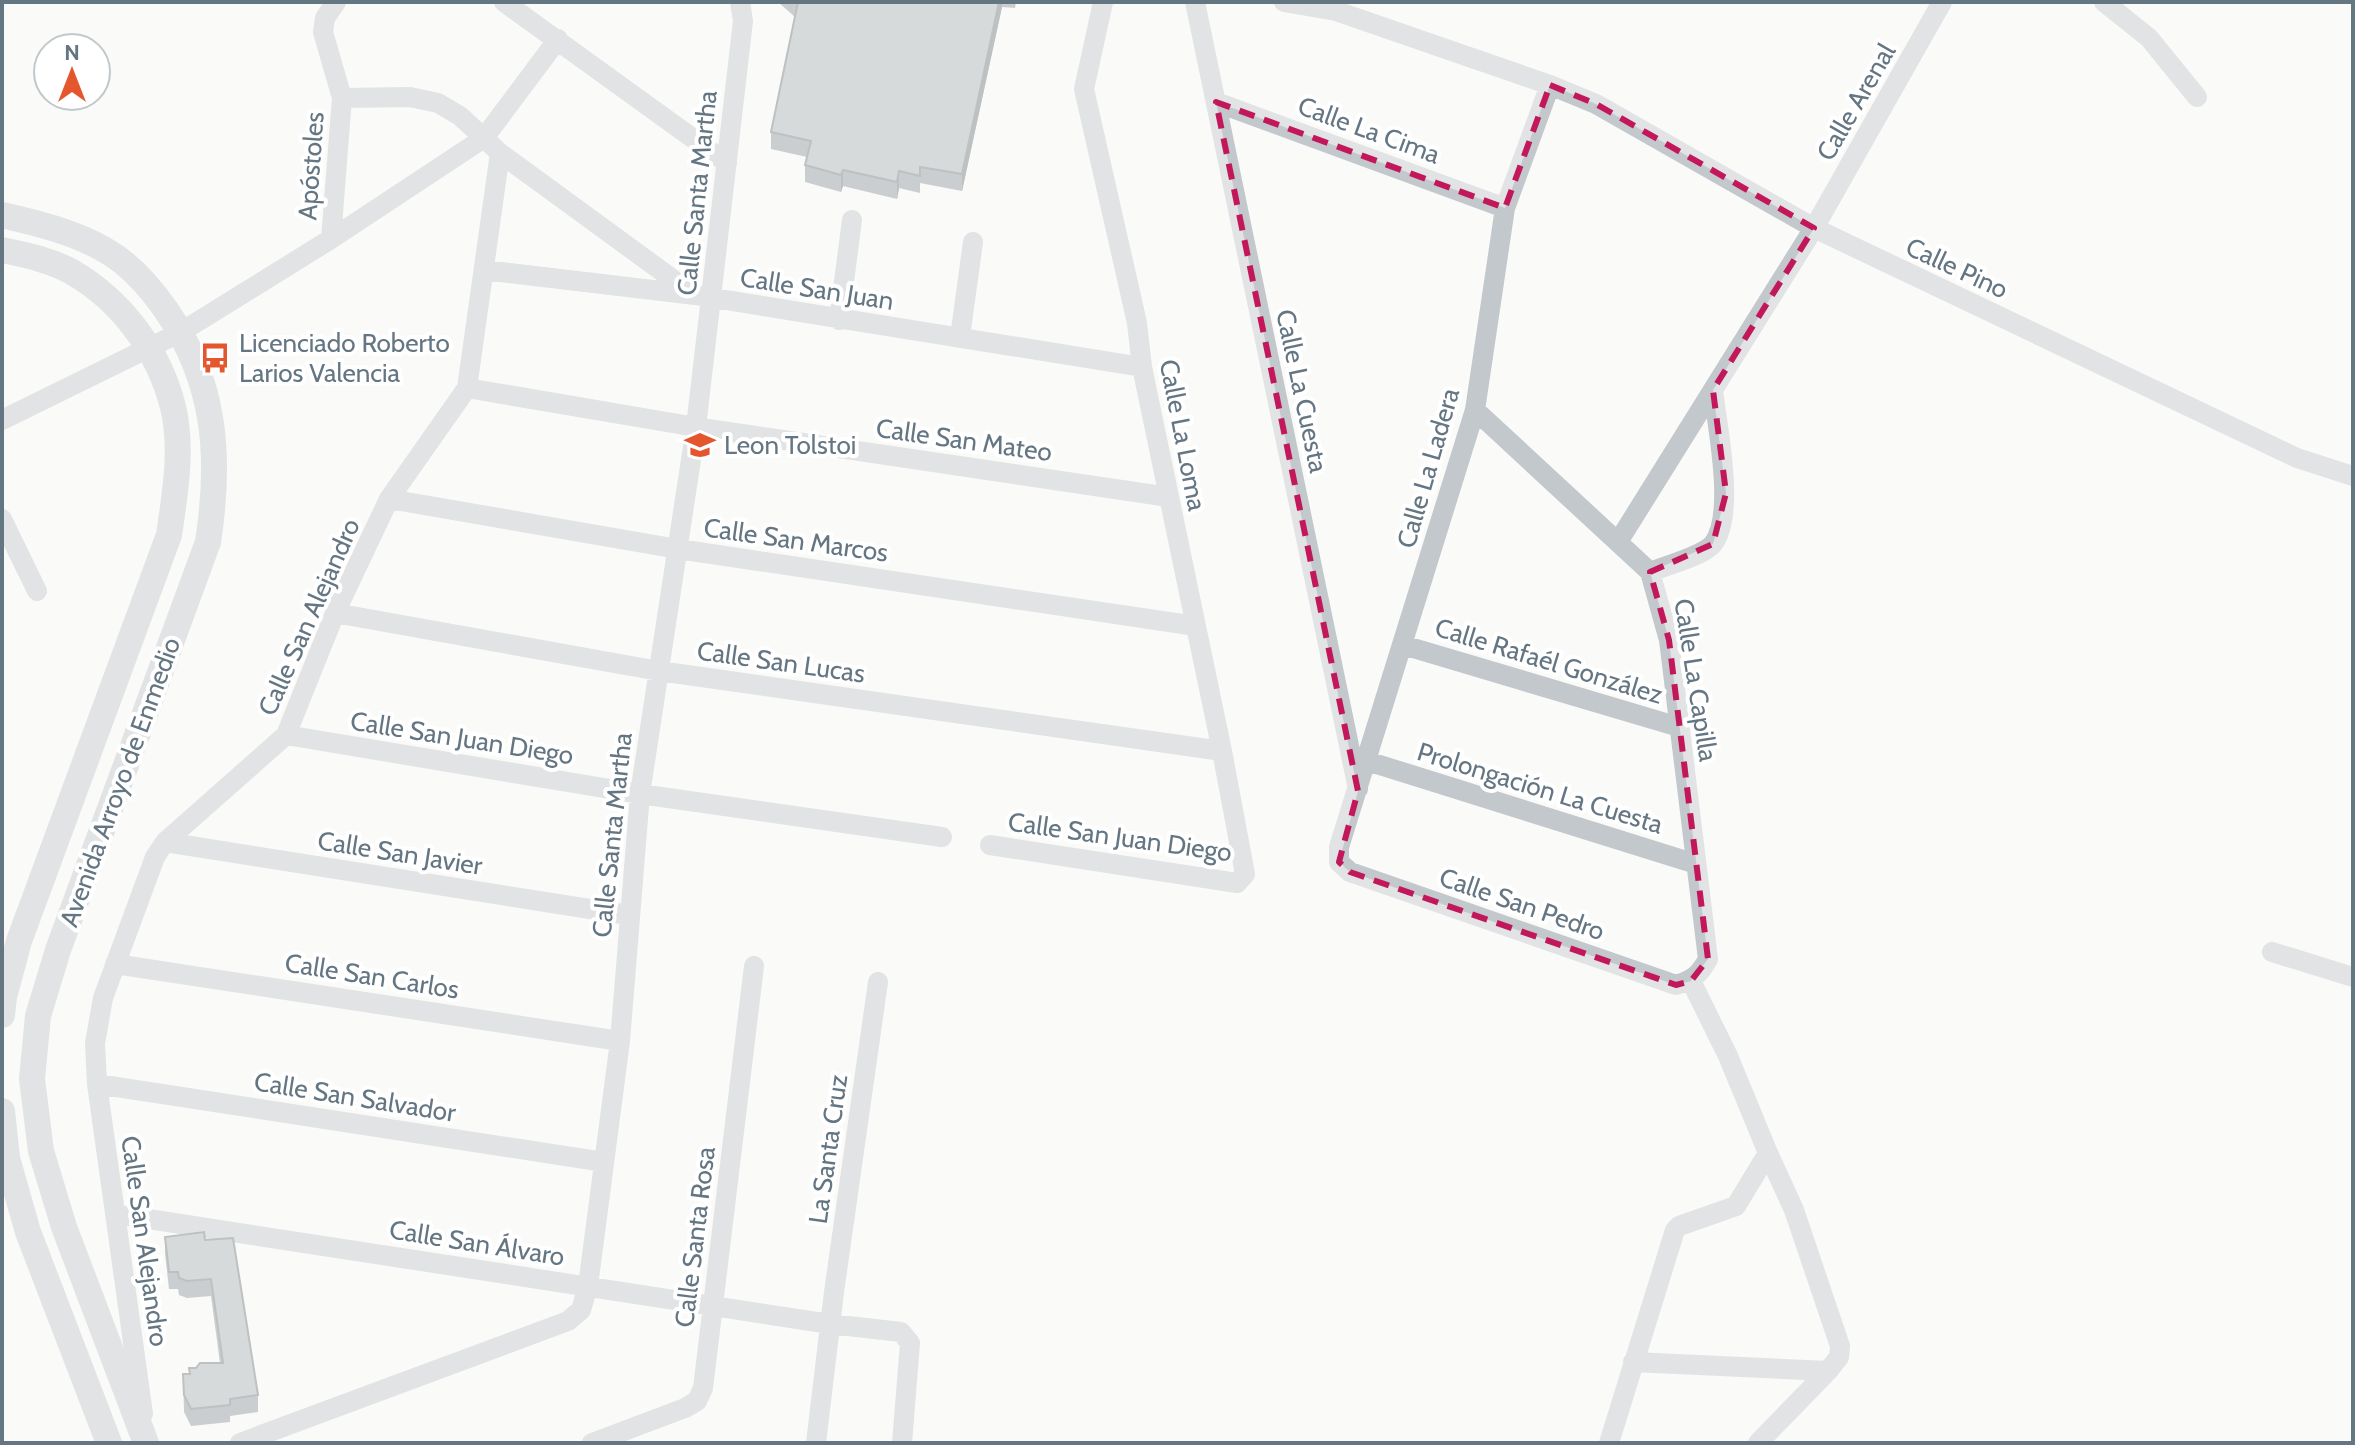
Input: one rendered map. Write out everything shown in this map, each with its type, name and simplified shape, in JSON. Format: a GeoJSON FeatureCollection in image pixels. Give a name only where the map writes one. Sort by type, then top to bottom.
{"type":"FeatureCollection","features":[{"type":"Feature","properties":{"kind":"street"},"geometry":{"type":"LineString","coordinates":[[336,2],[325,18],[323,32],[342,98],[410,97],[438,103],[460,116],[500,153],[703,297]]}},
{"type":"Feature","properties":{"kind":"street"},"geometry":{"type":"LineString","coordinates":[[504,2],[727,163]]}},
{"type":"Feature","properties":{"kind":"street","name":"Calle Santa Martha"},"geometry":{"type":"LineString","coordinates":[[240,1443],[568,1321],[581,1310],[588,1286],[620,1041],[640,794],[696,427],[703,297],[727,163],[743,21],[740,2]]}},
{"type":"Feature","properties":{"kind":"street","name":"Calle La Loma"},"geometry":{"type":"LineString","coordinates":[[1103,2],[1084,89],[1137,323],[1142,367],[1222,751],[1245,874],[1242,880]]}},
{"type":"Feature","properties":{"kind":"street","name":"Calle La Cuesta"},"geometry":{"type":"LineString","coordinates":[[1195,2],[1358,791]]}},
{"type":"Feature","properties":{"kind":"street","name":"Calle Pino"},"geometry":{"type":"LineString","coordinates":[[1284,2],[1338,7],[1596,104],[1814,228],[2297,458],[2353,476]]}},
{"type":"Feature","properties":{"kind":"street","name":"Calle Arenal"},"geometry":{"type":"LineString","coordinates":[[1618,542],[1814,228],[1942,2]]}},
{"type":"Feature","properties":{"kind":"street"},"geometry":{"type":"LineString","coordinates":[[2104,2],[2149,38],[2197,97]]}},
{"type":"Feature","properties":{"kind":"street"},"geometry":{"type":"LineString","coordinates":[[2,420],[181,332],[331,239],[484,138],[558,39]]}},
{"type":"Feature","properties":{"kind":"street","name":"Calle La Ladera"},"geometry":{"type":"LineString","coordinates":[[1339,862],[1339,847],[1475,410],[1505,208],[1550,85]]}},
{"type":"Feature","properties":{"kind":"street","name":"Apóstoles"},"geometry":{"type":"LineString","coordinates":[[331,239],[342,98]]}},
{"type":"Feature","properties":{"kind":"street","name":"Calle La Cima"},"geometry":{"type":"LineString","coordinates":[[1216,102],[1505,208]]}},
{"type":"Feature","properties":{"kind":"street","name":"Calle San Alejandro"},"geometry":{"type":"LineString","coordinates":[[146,1443],[97,1084],[95,1043],[103,998],[155,857],[165,842],[286,735],[335,613],[389,499],[467,388],[500,153]]}},
{"type":"Feature","properties":{"kind":"street","name":"Avenida Arroyo de Enmedio"},"geometry":{"type":"LineString","coordinates":[[2,215],[40,224],[107,251],[128,266],[156,296],[181,332],[198,368],[210,413],[214,499],[208,542],[58,950],[38,1016],[32,1079],[41,1151],[64,1227],[146,1443]]}},
{"type":"Feature","properties":{"kind":"street"},"geometry":{"type":"LineString","coordinates":[[839,320],[852,220]]}},
{"type":"Feature","properties":{"kind":"street"},"geometry":{"type":"LineString","coordinates":[[960,337],[973,242]]}},
{"type":"Feature","properties":{"kind":"street","name":"Avenida Arroyo de Enmedio"},"geometry":{"type":"LineString","coordinates":[[2,250],[41,259],[71,272],[99,291],[128,319],[157,360],[169,396],[175,423],[177,469],[169,535],[19,941],[2,1015]]}},
{"type":"Feature","properties":{"kind":"street","name":"Calle San Juan"},"geometry":{"type":"LineString","coordinates":[[484,270],[703,297],[1142,367]]}},
{"type":"Feature","properties":{"kind":"street","name":"Calle San Mateo"},"geometry":{"type":"LineString","coordinates":[[467,388],[696,427],[1169,497]]}},
{"type":"Feature","properties":{"kind":"street"},"geometry":{"type":"LineString","coordinates":[[1650,572],[1701,552],[1713,544],[1726,493],[1713,390]]}},
{"type":"Feature","properties":{"kind":"street","name":"Calle La Capilla"},"geometry":{"type":"LineString","coordinates":[[1475,410],[1650,572],[1669,640],[1708,959],[1702,971],[1691,981]]}},
{"type":"Feature","properties":{"kind":"street","name":"Calle San Marcos"},"geometry":{"type":"LineString","coordinates":[[389,499],[678,549],[1196,626]]}},
{"type":"Feature","properties":{"kind":"street"},"geometry":{"type":"LineString","coordinates":[[2,519],[37,591]]}},
{"type":"Feature","properties":{"kind":"street","name":"Calle San Lucas"},"geometry":{"type":"LineString","coordinates":[[335,613],[659,671],[1222,751]]}},
{"type":"Feature","properties":{"kind":"street","name":"Calle Rafaél González"},"geometry":{"type":"LineString","coordinates":[[1403,645],[1679,727]]}},
{"type":"Feature","properties":{"kind":"street","name":"Calle San Juan Diego"},"geometry":{"type":"LineString","coordinates":[[286,735],[640,794],[942,837]]}},
{"type":"Feature","properties":{"kind":"street","name":"Prolongación La Cuesta"},"geometry":{"type":"LineString","coordinates":[[1367,761],[1696,864]]}},
{"type":"Feature","properties":{"kind":"street","name":"Calle San Javier"},"geometry":{"type":"LineString","coordinates":[[165,842],[628,915]]}},
{"type":"Feature","properties":{"kind":"street","name":"Calle San Juan Diego"},"geometry":{"type":"LineString","coordinates":[[990,845],[1237,883],[1242,880]]}},
{"type":"Feature","properties":{"kind":"street","name":"Calle San Pedro"},"geometry":{"type":"LineString","coordinates":[[1339,862],[1350,872],[1676,985],[1691,981]]}},
{"type":"Feature","properties":{"kind":"street"},"geometry":{"type":"LineString","coordinates":[[2272,952],[2353,977]]}},
{"type":"Feature","properties":{"kind":"street","name":"Calle San Carlos"},"geometry":{"type":"LineString","coordinates":[[115,964],[620,1041]]}},
{"type":"Feature","properties":{"kind":"street","name":"Calle Santa Rosa"},"geometry":{"type":"LineString","coordinates":[[592,1443],[685,1408],[697,1401],[703,1388],[754,966]]}},
{"type":"Feature","properties":{"kind":"street"},"geometry":{"type":"LineString","coordinates":[[1691,981],[1728,1056],[1794,1210],[1840,1346],[1839,1357],[1828,1371],[1758,1443]]}},
{"type":"Feature","properties":{"kind":"street","name":"La Santa Cruz"},"geometry":{"type":"LineString","coordinates":[[816,1443],[878,982]]}},
{"type":"Feature","properties":{"kind":"street","name":"Calle San Salvador"},"geometry":{"type":"LineString","coordinates":[[97,1084],[604,1162]]}},
{"type":"Feature","properties":{"kind":"street"},"geometry":{"type":"LineString","coordinates":[[2,1111],[7,1158],[28,1232],[109,1443]]}},
{"type":"Feature","properties":{"kind":"street"},"geometry":{"type":"LineString","coordinates":[[1609,1443],[1675,1230],[1736,1206],[1768,1153]]}},
{"type":"Feature","properties":{"kind":"street","name":"Calle San Álvaro"},"geometry":{"type":"LineString","coordinates":[[116,1214],[830,1324],[901,1332],[910,1343],[902,1443]]}},
{"type":"Feature","properties":{"kind":"street"},"geometry":{"type":"LineString","coordinates":[[1633,1362],[1828,1371]]}},
{"type":"Feature","properties":{"kind":"highlighted area"},"geometry":{"type":"Polygon","coordinates":[[[1550,85],[1596,104],[1814,228],[1713,390],[1726,493],[1713,544],[1650,572],[1669,640],[1708,959],[1691,981],[1676,985],[1350,872],[1339,862],[1358,791],[1216,102],[1505,208],[1550,85]]]}},
{"type":"Feature","properties":{"kind":"building"},"geometry":{"type":"Polygon","coordinates":[[[798,2],[999,2],[962,174],[920,167],[920,176],[899,171],[897,182],[843,170],[841,175],[805,165],[811,141],[771,132],[798,2]]]}},
{"type":"Feature","properties":{"kind":"building"},"geometry":{"type":"Polygon","coordinates":[[[204,1232],[205,1240],[233,1238],[258,1395],[230,1399],[230,1405],[191,1409],[184,1395],[183,1374],[190,1374],[189,1368],[196,1368],[200,1363],[223,1363],[211,1279],[187,1281],[179,1278],[178,1272],[169,1272],[165,1237],[204,1232]]]}},
{"type":"Feature","properties":{"kind":"place","name":"Licenciado Roberto Larios Valencia"},"geometry":{"type":"Point","coordinates":[215,358]}},
{"type":"Feature","properties":{"kind":"place","name":"Leon Tolstoi"},"geometry":{"type":"Point","coordinates":[700,445]}}]}
